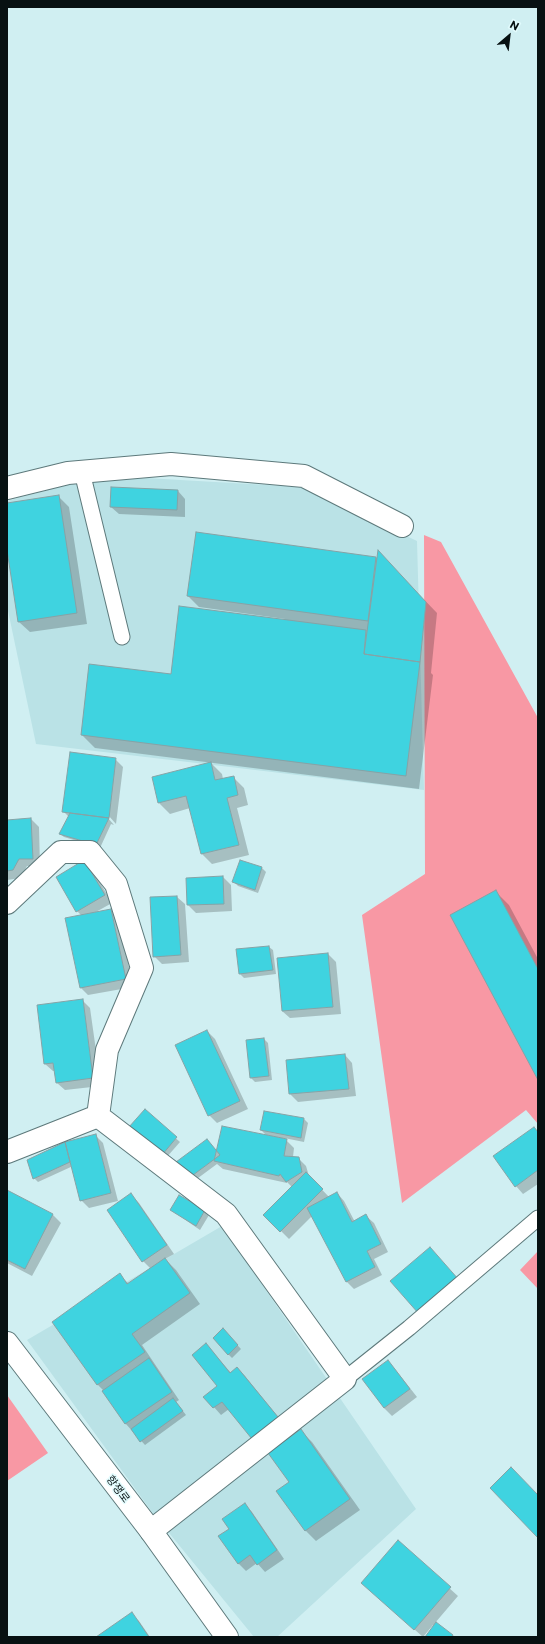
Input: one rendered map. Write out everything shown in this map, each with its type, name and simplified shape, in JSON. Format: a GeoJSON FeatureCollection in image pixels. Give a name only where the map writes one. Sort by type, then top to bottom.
{"type":"FeatureCollection","features":[{"type":"Feature","properties":{"kind":"street"},"geometry":{"type":"LineString","coordinates":[[7,488],[68,473],[171,464],[304,476],[402,526]]}},
{"type":"Feature","properties":{"kind":"street"},"geometry":{"type":"LineString","coordinates":[[7,904],[61,852],[90,852],[116,884],[142,968],[107,1050],[98,1116]]}},
{"type":"Feature","properties":{"kind":"street"},"geometry":{"type":"LineString","coordinates":[[7,1152],[98,1116]]}},
{"type":"Feature","properties":{"kind":"street"},"geometry":{"type":"LineString","coordinates":[[98,1116],[226,1214],[345,1379],[151,1531]]}},
{"type":"Feature","properties":{"kind":"street","name":"항쟁로"},"geometry":{"type":"LineString","coordinates":[[7,1343],[151,1531],[227,1637]]}},
{"type":"Feature","properties":{"kind":"lane"},"geometry":{"type":"LineString","coordinates":[[82,472],[122,637]]}},
{"type":"Feature","properties":{"kind":"lane"},"geometry":{"type":"LineString","coordinates":[[345,1379],[409,1328],[538,1218]]}},
{"type":"Feature","properties":{"kind":"shaded area"},"geometry":{"type":"Polygon","coordinates":[[[146,478],[302,487],[417,541],[424,790],[36,744],[7,606],[7,501],[70,484],[146,478]]]}},
{"type":"Feature","properties":{"kind":"shaded area"},"geometry":{"type":"Polygon","coordinates":[[[424,535],[441,542],[538,718],[538,1124],[526,1110],[402,1203],[362,915],[425,874],[424,535]]]}},
{"type":"Feature","properties":{"kind":"shaded area"},"geometry":{"type":"Polygon","coordinates":[[[222,1226],[416,1509],[277,1637],[254,1637],[152,1512],[27,1340],[222,1226]]]}},
{"type":"Feature","properties":{"kind":"shaded area"},"geometry":{"type":"Polygon","coordinates":[[[538,1251],[538,1289],[520,1270],[538,1251]]]}},
{"type":"Feature","properties":{"kind":"shaded area"},"geometry":{"type":"Polygon","coordinates":[[[7,1395],[48,1453],[7,1481],[7,1395]]]}},
{"type":"Feature","properties":{"kind":"building"},"geometry":{"type":"Polygon","coordinates":[[[111,487],[178,490],[177,510],[110,507],[111,487]]]}},
{"type":"Feature","properties":{"kind":"building"},"geometry":{"type":"Polygon","coordinates":[[[59,495],[77,613],[18,622],[7,550],[7,503],[59,495]]]}},
{"type":"Feature","properties":{"kind":"building"},"geometry":{"type":"Polygon","coordinates":[[[196,532],[376,557],[368,621],[187,596],[196,532]]]}},
{"type":"Feature","properties":{"kind":"building"},"geometry":{"type":"Polygon","coordinates":[[[378,550],[426,602],[420,662],[364,654],[378,550]]]}},
{"type":"Feature","properties":{"kind":"building"},"geometry":{"type":"Polygon","coordinates":[[[179,606],[366,630],[364,654],[420,662],[406,776],[81,735],[89,664],[171,674],[179,606]]]}},
{"type":"Feature","properties":{"kind":"building"},"geometry":{"type":"Polygon","coordinates":[[[70,752],[116,758],[109,818],[62,812],[70,752]]]}},
{"type":"Feature","properties":{"kind":"building"},"geometry":{"type":"Polygon","coordinates":[[[211,762],[215,780],[234,776],[238,795],[227,798],[239,845],[201,854],[186,796],[158,803],[152,777],[211,762]]]}},
{"type":"Feature","properties":{"kind":"building"},"geometry":{"type":"Polygon","coordinates":[[[70,813],[109,818],[96,845],[59,834],[70,813]]]}},
{"type":"Feature","properties":{"kind":"building"},"geometry":{"type":"Polygon","coordinates":[[[31,818],[33,859],[19,859],[13,870],[7,871],[7,820],[31,818]]]}},
{"type":"Feature","properties":{"kind":"building"},"geometry":{"type":"Polygon","coordinates":[[[84,860],[105,895],[76,912],[56,877],[84,860]]]}},
{"type":"Feature","properties":{"kind":"building"},"geometry":{"type":"Polygon","coordinates":[[[240,860],[262,867],[255,890],[232,882],[240,860]]]}},
{"type":"Feature","properties":{"kind":"building"},"geometry":{"type":"Polygon","coordinates":[[[223,876],[224,904],[187,905],[186,878],[223,876]]]}},
{"type":"Feature","properties":{"kind":"building"},"geometry":{"type":"Polygon","coordinates":[[[496,890],[538,969],[538,1080],[450,915],[496,890]]]}},
{"type":"Feature","properties":{"kind":"building"},"geometry":{"type":"Polygon","coordinates":[[[177,896],[181,955],[153,957],[150,897],[177,896]]]}},
{"type":"Feature","properties":{"kind":"building"},"geometry":{"type":"Polygon","coordinates":[[[111,909],[126,979],[80,988],[65,918],[111,909]]]}},
{"type":"Feature","properties":{"kind":"building"},"geometry":{"type":"Polygon","coordinates":[[[269,946],[273,970],[239,974],[236,949],[269,946]]]}},
{"type":"Feature","properties":{"kind":"building"},"geometry":{"type":"Polygon","coordinates":[[[328,953],[333,1007],[282,1011],[277,958],[328,953]]]}},
{"type":"Feature","properties":{"kind":"building"},"geometry":{"type":"Polygon","coordinates":[[[83,999],[93,1078],[56,1083],[53,1063],[44,1064],[37,1005],[83,999]]]}},
{"type":"Feature","properties":{"kind":"building"},"geometry":{"type":"Polygon","coordinates":[[[207,1030],[240,1101],[208,1116],[175,1045],[207,1030]]]}},
{"type":"Feature","properties":{"kind":"building"},"geometry":{"type":"Polygon","coordinates":[[[264,1038],[269,1076],[250,1078],[246,1040],[264,1038]]]}},
{"type":"Feature","properties":{"kind":"building"},"geometry":{"type":"Polygon","coordinates":[[[345,1054],[349,1089],[289,1094],[286,1060],[345,1054]]]}},
{"type":"Feature","properties":{"kind":"building"},"geometry":{"type":"Polygon","coordinates":[[[145,1109],[177,1137],[162,1155],[129,1127],[145,1109]]]}},
{"type":"Feature","properties":{"kind":"building"},"geometry":{"type":"Polygon","coordinates":[[[264,1111],[304,1118],[301,1138],[260,1130],[264,1111]]]}},
{"type":"Feature","properties":{"kind":"building"},"geometry":{"type":"Polygon","coordinates":[[[222,1126],[287,1139],[284,1156],[299,1157],[302,1172],[286,1182],[280,1174],[279,1176],[214,1161],[222,1126]]]}},
{"type":"Feature","properties":{"kind":"building"},"geometry":{"type":"Polygon","coordinates":[[[534,1127],[538,1132],[538,1170],[515,1187],[493,1156],[534,1127]]]}},
{"type":"Feature","properties":{"kind":"building"},"geometry":{"type":"Polygon","coordinates":[[[96,1134],[111,1193],[80,1201],[65,1142],[96,1134]]]}},
{"type":"Feature","properties":{"kind":"building"},"geometry":{"type":"Polygon","coordinates":[[[207,1139],[220,1155],[189,1178],[176,1162],[207,1139]]]}},
{"type":"Feature","properties":{"kind":"building"},"geometry":{"type":"Polygon","coordinates":[[[65,1142],[70,1162],[33,1179],[27,1160],[65,1142]]]}},
{"type":"Feature","properties":{"kind":"building"},"geometry":{"type":"Polygon","coordinates":[[[306,1172],[323,1189],[280,1232],[263,1215],[306,1172]]]}},
{"type":"Feature","properties":{"kind":"building"},"geometry":{"type":"Polygon","coordinates":[[[7,1190],[53,1214],[25,1269],[7,1260],[7,1190]]]}},
{"type":"Feature","properties":{"kind":"building"},"geometry":{"type":"Polygon","coordinates":[[[337,1192],[352,1222],[366,1214],[381,1244],[367,1251],[375,1267],[346,1282],[307,1208],[337,1192]]]}},
{"type":"Feature","properties":{"kind":"building"},"geometry":{"type":"Polygon","coordinates":[[[131,1193],[167,1245],[142,1262],[107,1210],[131,1193]]]}},
{"type":"Feature","properties":{"kind":"building"},"geometry":{"type":"Polygon","coordinates":[[[179,1195],[205,1210],[196,1226],[170,1210],[179,1195]]]}},
{"type":"Feature","properties":{"kind":"building"},"geometry":{"type":"Polygon","coordinates":[[[430,1247],[459,1280],[419,1314],[390,1281],[430,1247]]]}},
{"type":"Feature","properties":{"kind":"building"},"geometry":{"type":"Polygon","coordinates":[[[165,1258],[190,1293],[132,1334],[145,1352],[97,1385],[52,1322],[120,1273],[127,1284],[165,1258]]]}},
{"type":"Feature","properties":{"kind":"building"},"geometry":{"type":"Polygon","coordinates":[[[223,1328],[238,1345],[228,1355],[213,1338],[223,1328]]]}},
{"type":"Feature","properties":{"kind":"building"},"geometry":{"type":"Polygon","coordinates":[[[206,1343],[230,1373],[237,1367],[278,1417],[252,1439],[222,1402],[213,1408],[203,1397],[217,1386],[192,1355],[206,1343]]]}},
{"type":"Feature","properties":{"kind":"building"},"geometry":{"type":"Polygon","coordinates":[[[149,1358],[172,1392],[125,1424],[102,1391],[149,1358]]]}},
{"type":"Feature","properties":{"kind":"building"},"geometry":{"type":"Polygon","coordinates":[[[388,1360],[410,1389],[384,1408],[362,1379],[388,1360]]]}},
{"type":"Feature","properties":{"kind":"building"},"geometry":{"type":"Polygon","coordinates":[[[173,1398],[183,1411],[140,1442],[131,1429],[173,1398]]]}},
{"type":"Feature","properties":{"kind":"building"},"geometry":{"type":"Polygon","coordinates":[[[301,1429],[350,1499],[305,1531],[276,1491],[289,1482],[268,1453],[301,1429]]]}},
{"type":"Feature","properties":{"kind":"building"},"geometry":{"type":"Polygon","coordinates":[[[511,1467],[538,1495],[538,1538],[490,1488],[511,1467]]]}},
{"type":"Feature","properties":{"kind":"building"},"geometry":{"type":"Polygon","coordinates":[[[245,1503],[277,1550],[257,1565],[250,1555],[238,1564],[218,1536],[229,1529],[222,1519],[245,1503]]]}},
{"type":"Feature","properties":{"kind":"building"},"geometry":{"type":"Polygon","coordinates":[[[398,1540],[451,1587],[414,1630],[361,1583],[398,1540]]]}},
{"type":"Feature","properties":{"kind":"building"},"geometry":{"type":"Polygon","coordinates":[[[132,1612],[149,1637],[96,1637],[132,1612]]]}},
{"type":"Feature","properties":{"kind":"building"},"geometry":{"type":"Polygon","coordinates":[[[436,1622],[453,1635],[452,1637],[425,1637],[436,1622]]]}}]}
